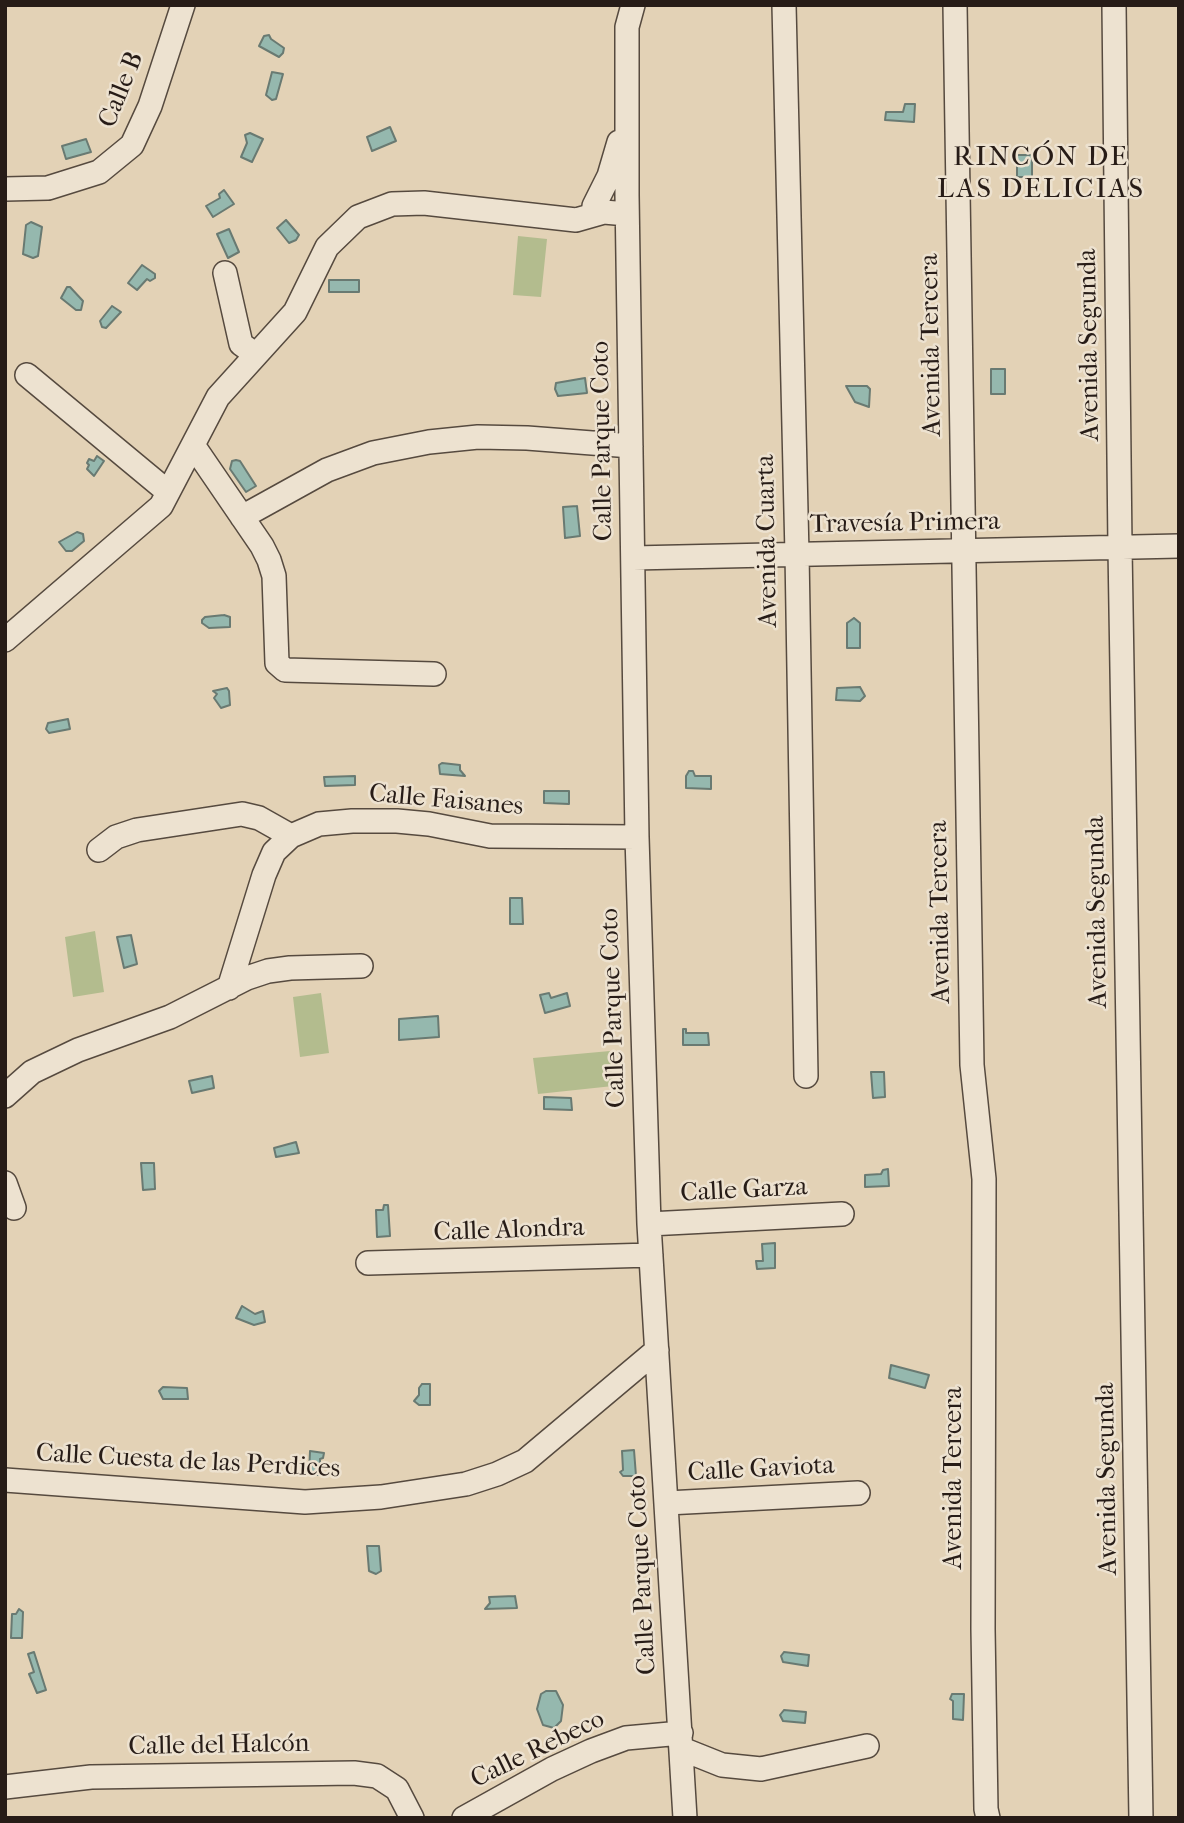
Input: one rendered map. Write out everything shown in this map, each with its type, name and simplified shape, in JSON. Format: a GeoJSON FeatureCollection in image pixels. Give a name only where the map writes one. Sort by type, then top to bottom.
{"type":"FeatureCollection","features":[{"type":"Feature","properties":{"kind":"street","name":"Calle B"},"geometry":{"type":"LineString","coordinates":[[5,189],[48,188],[99,172],[132,145],[150,106],[183,5]]}},
{"type":"Feature","properties":{"kind":"street"},"geometry":{"type":"LineString","coordinates":[[585,213],[609,176],[626,116],[627,27],[633,5]]}},
{"type":"Feature","properties":{"kind":"street","name":"Avenida Cuarta"},"geometry":{"type":"LineString","coordinates":[[784,5],[806,1076]]}},
{"type":"Feature","properties":{"kind":"street","name":"Avenida Tercera"},"geometry":{"type":"LineString","coordinates":[[955,5],[972,1065],[984,1179],[983,1629],[988,1818]]}},
{"type":"Feature","properties":{"kind":"street","name":"Avenida Segunda"},"geometry":{"type":"LineString","coordinates":[[1114,5],[1120,548],[1142,1818]]}},
{"type":"Feature","properties":{"kind":"street","name":"Calle Parque Coto"},"geometry":{"type":"LineString","coordinates":[[626,116],[632,558],[649,1224],[685,1818]]}},
{"type":"Feature","properties":{"kind":"street"},"geometry":{"type":"LineString","coordinates":[[5,640],[161,506],[218,397],[295,312],[327,247],[358,217],[392,204],[424,203],[585,213],[604,199],[627,205]]}},
{"type":"Feature","properties":{"kind":"street"},"geometry":{"type":"LineString","coordinates":[[225,273],[241,344],[255,354]]}},
{"type":"Feature","properties":{"kind":"street"},"geometry":{"type":"LineString","coordinates":[[27,375],[168,492]]}},
{"type":"Feature","properties":{"kind":"street"},"geometry":{"type":"LineString","coordinates":[[242,517],[327,470],[373,453],[429,442],[478,436],[631,446]]}},
{"type":"Feature","properties":{"kind":"street"},"geometry":{"type":"LineString","coordinates":[[193,445],[262,546],[274,576],[277,663],[285,670],[434,674]]}},
{"type":"Feature","properties":{"kind":"street","name":"Travesía Primera"},"geometry":{"type":"LineString","coordinates":[[632,558],[1179,547]]}},
{"type":"Feature","properties":{"kind":"street"},"geometry":{"type":"LineString","coordinates":[[99,850],[116,837],[137,830],[242,814],[259,818],[291,836],[274,852],[264,875],[229,988]]}},
{"type":"Feature","properties":{"kind":"street","name":"Calle Faisanes"},"geometry":{"type":"LineString","coordinates":[[291,836],[319,824],[352,821],[429,824],[490,836],[638,836]]}},
{"type":"Feature","properties":{"kind":"street"},"geometry":{"type":"LineString","coordinates":[[5,1096],[32,1072],[78,1050],[170,1017],[247,978],[290,968],[361,966]]}},
{"type":"Feature","properties":{"kind":"street"},"geometry":{"type":"LineString","coordinates":[[5,1183],[14,1209]]}},
{"type":"Feature","properties":{"kind":"street","name":"Calle Garza"},"geometry":{"type":"LineString","coordinates":[[649,1224],[842,1214]]}},
{"type":"Feature","properties":{"kind":"street","name":"Calle Alondra"},"geometry":{"type":"LineString","coordinates":[[368,1263],[651,1255]]}},
{"type":"Feature","properties":{"kind":"street","name":"Calle Cuesta de las Perdices"},"geometry":{"type":"LineString","coordinates":[[5,1480],[305,1502],[381,1497],[466,1484],[497,1475],[525,1461],[657,1350]]}},
{"type":"Feature","properties":{"kind":"street","name":"Calle Gaviota"},"geometry":{"type":"LineString","coordinates":[[667,1503],[858,1493]]}},
{"type":"Feature","properties":{"kind":"street","name":"Calle Rebeco"},"geometry":{"type":"LineString","coordinates":[[464,1818],[552,1769],[626,1738],[681,1741]]}},
{"type":"Feature","properties":{"kind":"street"},"geometry":{"type":"LineString","coordinates":[[681,1741],[722,1765],[761,1769],[867,1746]]}},
{"type":"Feature","properties":{"kind":"street","name":"Calle del Halcón"},"geometry":{"type":"LineString","coordinates":[[5,1787],[91,1777],[354,1773],[377,1776],[397,1789],[412,1818]]}},
{"type":"Feature","properties":{"kind":"green space"},"geometry":{"type":"Polygon","coordinates":[[[518,236],[547,239],[541,297],[513,295],[518,236]]]}},
{"type":"Feature","properties":{"kind":"green space"},"geometry":{"type":"Polygon","coordinates":[[[95,931],[104,992],[73,997],[65,937],[95,931]]]}},
{"type":"Feature","properties":{"kind":"green space"},"geometry":{"type":"Polygon","coordinates":[[[321,993],[329,1053],[300,1057],[293,997],[321,993]]]}},
{"type":"Feature","properties":{"kind":"green space"},"geometry":{"type":"Polygon","coordinates":[[[610,1051],[613,1086],[538,1094],[533,1058],[610,1051]]]}},
{"type":"Feature","properties":{"kind":"water"},"geometry":{"type":"Polygon","coordinates":[[[269,35],[284,48],[279,57],[259,46],[264,36],[269,35]]]}},
{"type":"Feature","properties":{"kind":"water"},"geometry":{"type":"Polygon","coordinates":[[[272,72],[283,74],[276,99],[272,100],[266,95],[272,72]]]}},
{"type":"Feature","properties":{"kind":"water"},"geometry":{"type":"Polygon","coordinates":[[[905,104],[915,104],[914,122],[885,120],[886,112],[903,112],[905,104]]]}},
{"type":"Feature","properties":{"kind":"water"},"geometry":{"type":"Polygon","coordinates":[[[390,127],[396,141],[372,151],[367,137],[390,127]]]}},
{"type":"Feature","properties":{"kind":"water"},"geometry":{"type":"Polygon","coordinates":[[[250,133],[263,139],[252,162],[241,157],[247,143],[245,135],[250,133]]]}},
{"type":"Feature","properties":{"kind":"water"},"geometry":{"type":"Polygon","coordinates":[[[86,139],[91,152],[66,159],[62,146],[86,139]]]}},
{"type":"Feature","properties":{"kind":"water"},"geometry":{"type":"Polygon","coordinates":[[[1017,155],[1032,155],[1032,177],[1017,177],[1017,155]]]}},
{"type":"Feature","properties":{"kind":"water"},"geometry":{"type":"Polygon","coordinates":[[[224,190],[234,204],[213,217],[206,206],[220,198],[219,194],[224,190]]]}},
{"type":"Feature","properties":{"kind":"water"},"geometry":{"type":"Polygon","coordinates":[[[286,220],[299,235],[289,243],[277,228],[286,220]]]}},
{"type":"Feature","properties":{"kind":"water"},"geometry":{"type":"Polygon","coordinates":[[[31,222],[42,227],[38,256],[33,258],[23,254],[26,225],[31,222]]]}},
{"type":"Feature","properties":{"kind":"water"},"geometry":{"type":"Polygon","coordinates":[[[229,229],[239,252],[228,258],[217,234],[229,229]]]}},
{"type":"Feature","properties":{"kind":"water"},"geometry":{"type":"Polygon","coordinates":[[[142,265],[155,274],[155,278],[150,281],[147,279],[137,290],[128,283],[142,265]]]}},
{"type":"Feature","properties":{"kind":"water"},"geometry":{"type":"Polygon","coordinates":[[[329,280],[359,280],[359,292],[329,292],[329,280]]]}},
{"type":"Feature","properties":{"kind":"water"},"geometry":{"type":"Polygon","coordinates":[[[67,287],[83,301],[81,310],[76,310],[61,298],[67,287]]]}},
{"type":"Feature","properties":{"kind":"water"},"geometry":{"type":"Polygon","coordinates":[[[112,306],[121,312],[106,328],[102,327],[100,321],[112,306]]]}},
{"type":"Feature","properties":{"kind":"water"},"geometry":{"type":"Polygon","coordinates":[[[991,369],[1005,369],[1005,394],[991,394],[991,369]]]}},
{"type":"Feature","properties":{"kind":"water"},"geometry":{"type":"Polygon","coordinates":[[[585,378],[587,393],[558,396],[556,383],[585,378]]]}},
{"type":"Feature","properties":{"kind":"water"},"geometry":{"type":"Polygon","coordinates":[[[846,386],[867,386],[870,389],[869,407],[855,402],[846,386]]]}},
{"type":"Feature","properties":{"kind":"water"},"geometry":{"type":"Polygon","coordinates":[[[97,456],[104,461],[94,476],[87,469],[87,463],[89,459],[94,461],[97,456]]]}},
{"type":"Feature","properties":{"kind":"water"},"geometry":{"type":"Polygon","coordinates":[[[232,461],[240,461],[256,486],[246,492],[230,469],[232,461]]]}},
{"type":"Feature","properties":{"kind":"water"},"geometry":{"type":"Polygon","coordinates":[[[577,506],[580,536],[565,538],[563,507],[577,506]]]}},
{"type":"Feature","properties":{"kind":"water"},"geometry":{"type":"Polygon","coordinates":[[[77,532],[83,534],[84,541],[72,551],[66,551],[59,542],[77,532]]]}},
{"type":"Feature","properties":{"kind":"water"},"geometry":{"type":"Polygon","coordinates":[[[205,617],[230,617],[230,627],[209,628],[202,623],[205,617]]]}},
{"type":"Feature","properties":{"kind":"water"},"geometry":{"type":"Polygon","coordinates":[[[854,618],[860,623],[860,648],[847,648],[847,623],[854,618]]]}},
{"type":"Feature","properties":{"kind":"water"},"geometry":{"type":"Polygon","coordinates":[[[860,687],[865,696],[860,701],[836,700],[837,688],[860,687]]]}},
{"type":"Feature","properties":{"kind":"water"},"geometry":{"type":"Polygon","coordinates":[[[227,688],[230,705],[221,708],[214,698],[217,694],[213,691],[227,688]]]}},
{"type":"Feature","properties":{"kind":"water"},"geometry":{"type":"Polygon","coordinates":[[[68,719],[70,729],[49,733],[46,729],[48,723],[68,719]]]}},
{"type":"Feature","properties":{"kind":"water"},"geometry":{"type":"Polygon","coordinates":[[[439,765],[460,765],[465,776],[440,774],[439,765]]]}},
{"type":"Feature","properties":{"kind":"water"},"geometry":{"type":"Polygon","coordinates":[[[689,771],[693,771],[695,776],[711,776],[711,789],[686,788],[689,771]]]}},
{"type":"Feature","properties":{"kind":"water"},"geometry":{"type":"Polygon","coordinates":[[[355,776],[355,785],[325,786],[324,777],[355,776]]]}},
{"type":"Feature","properties":{"kind":"water"},"geometry":{"type":"Polygon","coordinates":[[[544,791],[569,791],[569,804],[544,803],[544,791]]]}},
{"type":"Feature","properties":{"kind":"water"},"geometry":{"type":"Polygon","coordinates":[[[510,898],[522,898],[523,924],[510,924],[510,898]]]}},
{"type":"Feature","properties":{"kind":"water"},"geometry":{"type":"Polygon","coordinates":[[[131,935],[137,964],[124,968],[117,937],[131,935]]]}},
{"type":"Feature","properties":{"kind":"water"},"geometry":{"type":"Polygon","coordinates":[[[549,993],[551,998],[567,993],[570,1006],[545,1013],[540,995],[549,993]]]}},
{"type":"Feature","properties":{"kind":"water"},"geometry":{"type":"Polygon","coordinates":[[[438,1016],[439,1037],[399,1040],[399,1019],[438,1016]]]}},
{"type":"Feature","properties":{"kind":"water"},"geometry":{"type":"Polygon","coordinates":[[[683,1029],[686,1029],[686,1033],[708,1033],[709,1045],[683,1045],[683,1029]]]}},
{"type":"Feature","properties":{"kind":"water"},"geometry":{"type":"Polygon","coordinates":[[[871,1072],[884,1072],[885,1097],[873,1098],[871,1072]]]}},
{"type":"Feature","properties":{"kind":"water"},"geometry":{"type":"Polygon","coordinates":[[[212,1076],[214,1088],[192,1093],[189,1081],[212,1076]]]}},
{"type":"Feature","properties":{"kind":"water"},"geometry":{"type":"Polygon","coordinates":[[[544,1097],[571,1098],[572,1110],[544,1109],[544,1097]]]}},
{"type":"Feature","properties":{"kind":"water"},"geometry":{"type":"Polygon","coordinates":[[[296,1142],[299,1153],[276,1157],[274,1148],[296,1142]]]}},
{"type":"Feature","properties":{"kind":"water"},"geometry":{"type":"Polygon","coordinates":[[[141,1163],[154,1163],[155,1189],[143,1190],[141,1163]]]}},
{"type":"Feature","properties":{"kind":"water"},"geometry":{"type":"Polygon","coordinates":[[[888,1169],[889,1186],[865,1187],[865,1175],[881,1174],[888,1169]]]}},
{"type":"Feature","properties":{"kind":"water"},"geometry":{"type":"Polygon","coordinates":[[[384,1205],[388,1205],[390,1236],[377,1237],[376,1210],[383,1210],[384,1205]]]}},
{"type":"Feature","properties":{"kind":"water"},"geometry":{"type":"Polygon","coordinates":[[[775,1243],[775,1268],[757,1269],[756,1261],[763,1261],[762,1244],[775,1243]]]}},
{"type":"Feature","properties":{"kind":"water"},"geometry":{"type":"Polygon","coordinates":[[[242,1306],[255,1314],[263,1311],[265,1322],[254,1325],[236,1318],[242,1306]]]}},
{"type":"Feature","properties":{"kind":"water"},"geometry":{"type":"Polygon","coordinates":[[[891,1365],[929,1375],[925,1388],[889,1378],[891,1365]]]}},
{"type":"Feature","properties":{"kind":"water"},"geometry":{"type":"Polygon","coordinates":[[[422,1384],[430,1384],[430,1405],[419,1405],[414,1401],[422,1384]]]}},
{"type":"Feature","properties":{"kind":"water"},"geometry":{"type":"Polygon","coordinates":[[[163,1387],[187,1388],[188,1399],[163,1399],[159,1391],[163,1387]]]}},
{"type":"Feature","properties":{"kind":"water"},"geometry":{"type":"Polygon","coordinates":[[[634,1450],[636,1476],[623,1476],[620,1472],[623,1470],[622,1451],[634,1450]]]}},
{"type":"Feature","properties":{"kind":"water"},"geometry":{"type":"Polygon","coordinates":[[[310,1451],[324,1453],[320,1459],[320,1475],[309,1475],[310,1451]]]}},
{"type":"Feature","properties":{"kind":"water"},"geometry":{"type":"Polygon","coordinates":[[[367,1546],[379,1546],[381,1571],[376,1574],[369,1571],[367,1546]]]}},
{"type":"Feature","properties":{"kind":"water"},"geometry":{"type":"Polygon","coordinates":[[[515,1596],[517,1608],[485,1609],[490,1603],[489,1597],[515,1596]]]}},
{"type":"Feature","properties":{"kind":"water"},"geometry":{"type":"Polygon","coordinates":[[[19,1609],[23,1612],[22,1638],[11,1638],[12,1614],[16,1614],[19,1609]]]}},
{"type":"Feature","properties":{"kind":"water"},"geometry":{"type":"Polygon","coordinates":[[[34,1652],[46,1690],[37,1693],[29,1674],[34,1672],[28,1654],[34,1652]]]}},
{"type":"Feature","properties":{"kind":"water"},"geometry":{"type":"Polygon","coordinates":[[[784,1652],[809,1655],[808,1666],[783,1662],[781,1656],[784,1652]]]}},
{"type":"Feature","properties":{"kind":"water"},"geometry":{"type":"Polygon","coordinates":[[[556,1691],[563,1705],[561,1721],[554,1728],[543,1725],[537,1709],[541,1694],[556,1691]]]}},
{"type":"Feature","properties":{"kind":"water"},"geometry":{"type":"Polygon","coordinates":[[[952,1694],[964,1694],[963,1720],[953,1719],[953,1701],[950,1699],[952,1694]]]}},
{"type":"Feature","properties":{"kind":"water"},"geometry":{"type":"Polygon","coordinates":[[[784,1710],[806,1712],[805,1723],[783,1721],[780,1715],[784,1710]]]}},
{"type":"Feature","properties":{"kind":"district","name":"RINCÓN DE LAS DELICIAS"},"geometry":{"type":"Point","coordinates":[1041,174]}}]}
